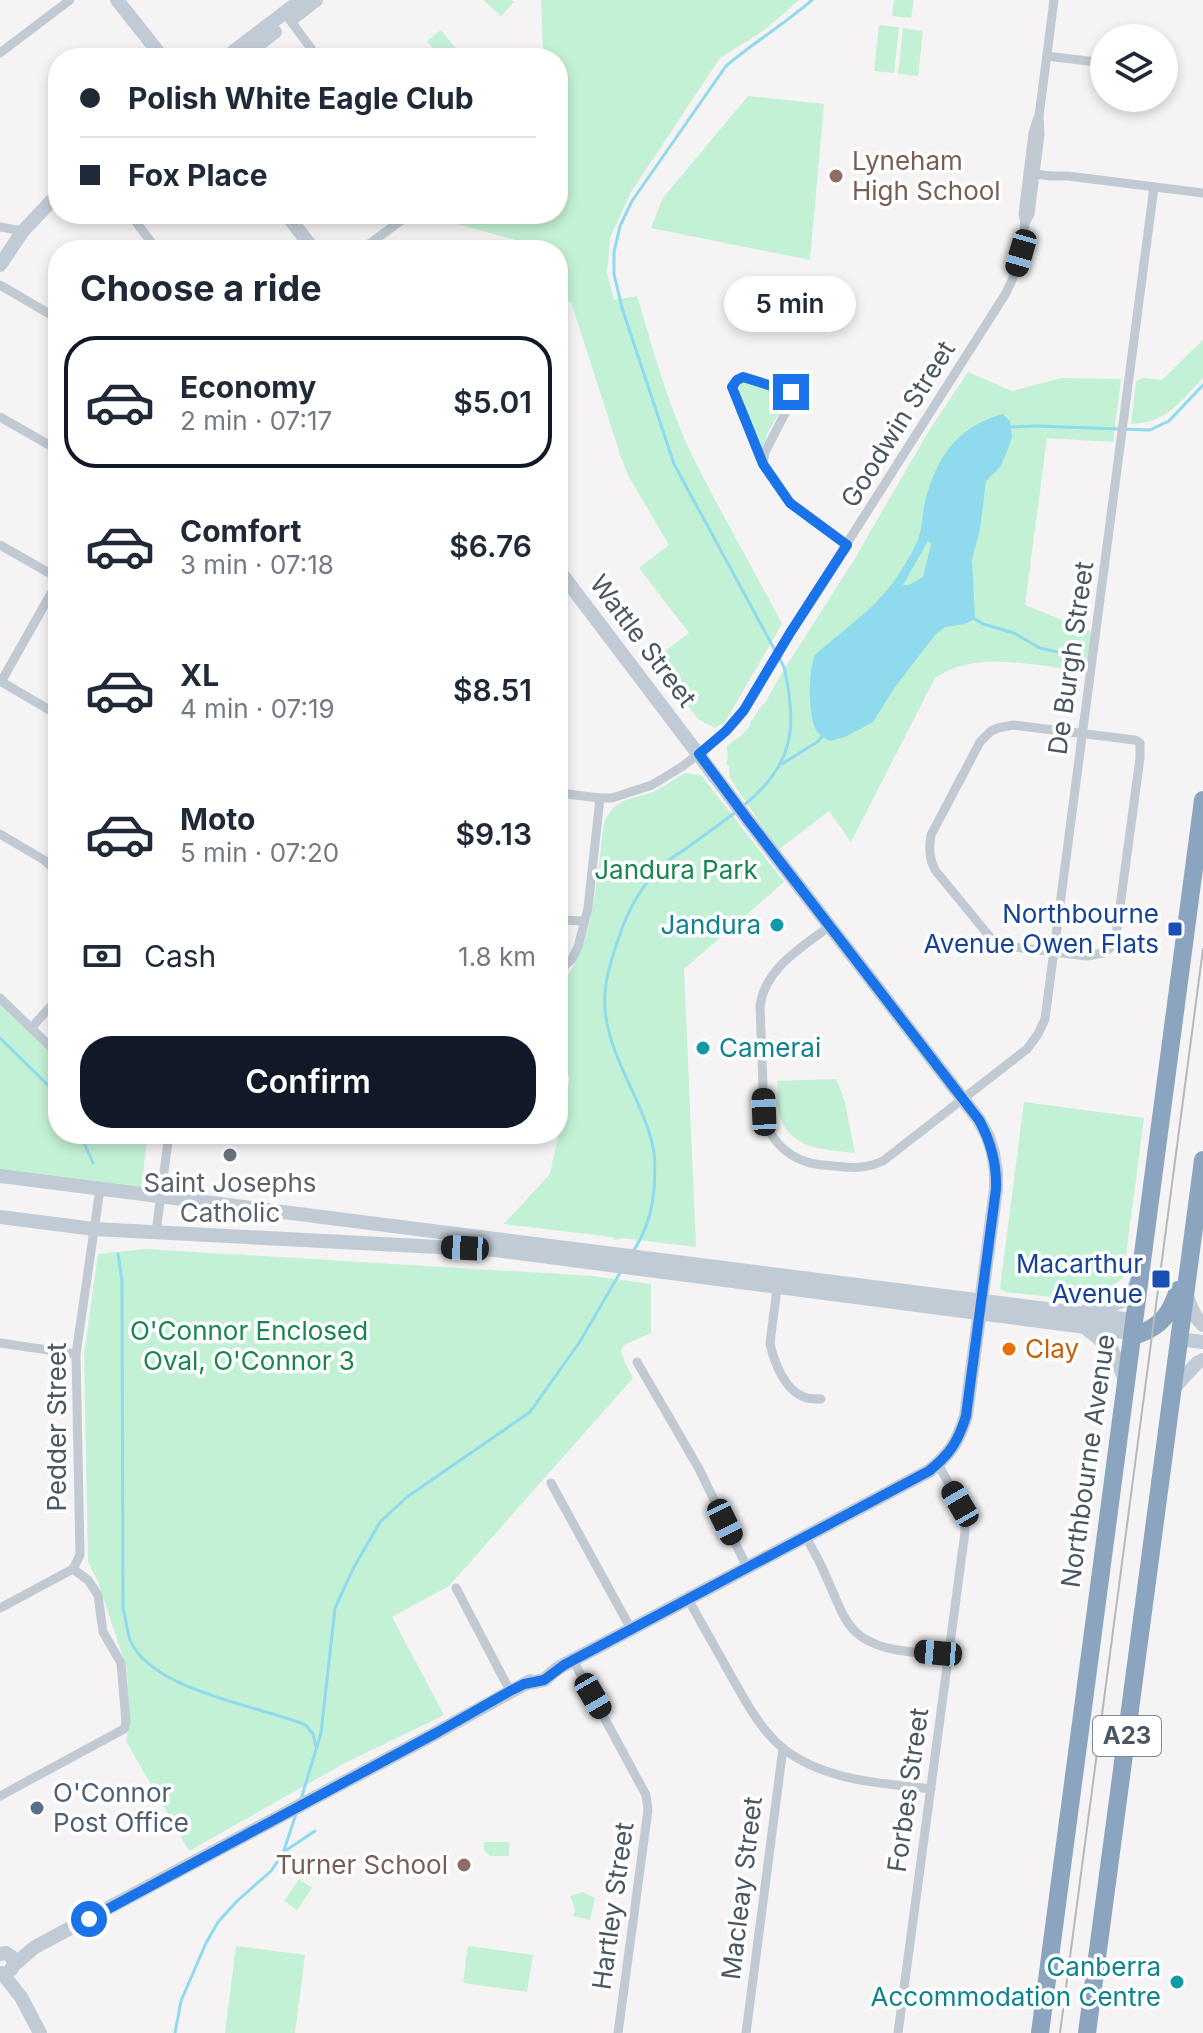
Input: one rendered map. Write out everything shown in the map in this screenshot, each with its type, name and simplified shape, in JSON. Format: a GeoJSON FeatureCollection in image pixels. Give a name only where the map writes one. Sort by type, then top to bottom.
{"type":"FeatureCollection","features":[{"type":"Feature","properties":{"kind":"highway","name":"Northbourne Avenue"},"geometry":{"type":"LineString","coordinates":[[1040,2033],[1203,800]]}},
{"type":"Feature","properties":{"kind":"highway","name":"A23"},"geometry":{"type":"LineString","coordinates":[[1087,2033],[1203,1160]]}},
{"type":"Feature","properties":{"kind":"highway"},"geometry":{"type":"LineString","coordinates":[[1134,1329],[1151,1330],[1160,1323],[1173,1305],[1190,1257]]}},
{"type":"Feature","properties":{"kind":"highway"},"geometry":{"type":"LineString","coordinates":[[1160,1323],[1180,1333]]}},
{"type":"Feature","properties":{"kind":"highway"},"geometry":{"type":"LineString","coordinates":[[1134,1329],[1180,1333]]}},
{"type":"Feature","properties":{"kind":"street"},"geometry":{"type":"LineString","coordinates":[[0,53],[70,0]]}},
{"type":"Feature","properties":{"kind":"street"},"geometry":{"type":"LineString","coordinates":[[117,0],[155,48]]}},
{"type":"Feature","properties":{"kind":"street"},"geometry":{"type":"LineString","coordinates":[[252,48],[301,0]]}},
{"type":"Feature","properties":{"kind":"street"},"geometry":{"type":"LineString","coordinates":[[240,48],[316,0]]}},
{"type":"Feature","properties":{"kind":"street","name":"Goodwin Street"},"geometry":{"type":"LineString","coordinates":[[568,794],[612,798],[652,785],[699,754],[737,720],[1006,293],[1016,271],[1025,223],[1030,214],[1032,171],[1040,134],[1039,116],[1054,0]]}},
{"type":"Feature","properties":{"kind":"street"},"geometry":{"type":"LineString","coordinates":[[287,17],[310,48]]}},
{"type":"Feature","properties":{"kind":"street"},"geometry":{"type":"LineString","coordinates":[[1047,56],[1090,61]]}},
{"type":"Feature","properties":{"kind":"street"},"geometry":{"type":"LineString","coordinates":[[1032,171],[1203,193]]}},
{"type":"Feature","properties":{"kind":"street","name":"De Burgh Street"},"geometry":{"type":"LineString","coordinates":[[830,926],[770,976],[761,996],[764,1112],[770,1134],[789,1153],[807,1162],[854,1169],[883,1161],[1027,1049],[1045,1019],[1154,187]]}},
{"type":"Feature","properties":{"kind":"street"},"geometry":{"type":"LineString","coordinates":[[0,265],[23,231],[48,205]]}},
{"type":"Feature","properties":{"kind":"street"},"geometry":{"type":"LineString","coordinates":[[294,224],[306,240]]}},
{"type":"Feature","properties":{"kind":"street"},"geometry":{"type":"LineString","coordinates":[[375,240],[396,224]]}},
{"type":"Feature","properties":{"kind":"street"},"geometry":{"type":"LineString","coordinates":[[0,227],[23,231]]}},
{"type":"Feature","properties":{"kind":"street"},"geometry":{"type":"LineString","coordinates":[[0,285],[48,313]]}},
{"type":"Feature","properties":{"kind":"street"},"geometry":{"type":"LineString","coordinates":[[763,464],[765,452],[793,395],[787,390],[743,377],[732,387],[763,464],[790,503],[847,545]]}},
{"type":"Feature","properties":{"kind":"street"},"geometry":{"type":"LineString","coordinates":[[0,417],[48,444]]}},
{"type":"Feature","properties":{"kind":"street"},"geometry":{"type":"LineString","coordinates":[[0,545],[48,574]]}},
{"type":"Feature","properties":{"kind":"street","name":"Wattle Street"},"geometry":{"type":"LineString","coordinates":[[568,582],[979,1120],[988,1137],[996,1172],[966,1416],[960,1434],[938,1464]]}},
{"type":"Feature","properties":{"kind":"street"},"geometry":{"type":"LineString","coordinates":[[48,598],[0,682],[48,709]]}},
{"type":"Feature","properties":{"kind":"street"},"geometry":{"type":"LineString","coordinates":[[1013,725],[1083,733],[1140,743],[1114,943],[1103,953],[1087,956],[1005,946],[990,937],[935,870],[930,856],[934,829],[984,736],[998,728],[1013,725]]}},
{"type":"Feature","properties":{"kind":"street"},"geometry":{"type":"LineString","coordinates":[[568,961],[575,954],[588,908],[600,798]]}},
{"type":"Feature","properties":{"kind":"street"},"geometry":{"type":"LineString","coordinates":[[0,834],[48,863]]}},
{"type":"Feature","properties":{"kind":"street"},"geometry":{"type":"LineString","coordinates":[[568,920],[584,921]]}},
{"type":"Feature","properties":{"kind":"street"},"geometry":{"type":"LineString","coordinates":[[0,998],[48,1044]]}},
{"type":"Feature","properties":{"kind":"street"},"geometry":{"type":"LineString","coordinates":[[31,1028],[48,1009]]}},
{"type":"Feature","properties":{"kind":"street"},"geometry":{"type":"LineString","coordinates":[[156,1232],[168,1144]]}},
{"type":"Feature","properties":{"kind":"street"},"geometry":{"type":"LineString","coordinates":[[0,1176],[981,1308],[1085,1327],[1134,1329]]}},
{"type":"Feature","properties":{"kind":"street","name":"Pedder Street"},"geometry":{"type":"LineString","coordinates":[[73,1569],[80,1555],[76,1354],[100,1189]]}},
{"type":"Feature","properties":{"kind":"street"},"geometry":{"type":"LineString","coordinates":[[0,1217],[94,1229],[496,1244]]}},
{"type":"Feature","properties":{"kind":"street"},"geometry":{"type":"LineString","coordinates":[[988,1250],[991,1283],[1003,1303]]}},
{"type":"Feature","properties":{"kind":"street"},"geometry":{"type":"LineString","coordinates":[[981,1308],[1003,1303],[1093,1310],[1126,1300],[1133,1292],[1140,1272]]}},
{"type":"Feature","properties":{"kind":"street"},"geometry":{"type":"LineString","coordinates":[[778,1280],[770,1343],[772,1353],[790,1389],[807,1398],[821,1399]]}},
{"type":"Feature","properties":{"kind":"street"},"geometry":{"type":"LineString","coordinates":[[1180,1333],[1203,1327],[1186,1291]]}},
{"type":"Feature","properties":{"kind":"street"},"geometry":{"type":"LineString","coordinates":[[1051,1309],[1134,1329]]}},
{"type":"Feature","properties":{"kind":"street"},"geometry":{"type":"LineString","coordinates":[[1085,1327],[1111,1348],[1125,1379]]}},
{"type":"Feature","properties":{"kind":"street"},"geometry":{"type":"LineString","coordinates":[[1180,1333],[1203,1342]]}},
{"type":"Feature","properties":{"kind":"street"},"geometry":{"type":"LineString","coordinates":[[0,1343],[76,1354]]}},
{"type":"Feature","properties":{"kind":"street"},"geometry":{"type":"LineString","coordinates":[[1173,1389],[1203,1360]]}},
{"type":"Feature","properties":{"kind":"street"},"geometry":{"type":"LineString","coordinates":[[637,1362],[698,1467],[747,1567]]}},
{"type":"Feature","properties":{"kind":"street"},"geometry":{"type":"LineString","coordinates":[[40,2033],[4,1962],[18,1950],[35,1947],[438,1732],[533,1679],[540,1671],[558,1668],[938,1464]]}},
{"type":"Feature","properties":{"kind":"street","name":"Forbes Street"},"geometry":{"type":"LineString","coordinates":[[898,2033],[965,1532],[960,1504],[938,1464]]}},
{"type":"Feature","properties":{"kind":"street"},"geometry":{"type":"LineString","coordinates":[[551,1483],[631,1629]]}},
{"type":"Feature","properties":{"kind":"street"},"geometry":{"type":"LineString","coordinates":[[805,1536],[847,1624],[857,1634],[866,1641],[894,1650],[948,1655]]}},
{"type":"Feature","properties":{"kind":"street"},"geometry":{"type":"LineString","coordinates":[[0,1608],[73,1569],[88,1580],[98,1595],[103,1632],[121,1663],[126,1723],[124,1729],[0,1796]]}},
{"type":"Feature","properties":{"kind":"street"},"geometry":{"type":"LineString","coordinates":[[456,1588],[510,1691]]}},
{"type":"Feature","properties":{"kind":"street"},"geometry":{"type":"LineString","coordinates":[[688,1599],[755,1717],[783,1748],[810,1764],[837,1774],[931,1789]]}},
{"type":"Feature","properties":{"kind":"street","name":"Hartley Street"},"geometry":{"type":"LineString","coordinates":[[573,1660],[646,1795],[648,1810],[618,2033]]}},
{"type":"Feature","properties":{"kind":"street","name":"Macleay Street"},"geometry":{"type":"LineString","coordinates":[[746,2033],[783,1748]]}},
{"type":"Feature","properties":{"kind":"green space"},"geometry":{"type":"Polygon","coordinates":[[[483,0],[512,0],[514,2],[501,16],[483,0]]]}},
{"type":"Feature","properties":{"kind":"green space"},"geometry":{"type":"Polygon","coordinates":[[[541,0],[799,0],[766,29],[720,58],[631,192],[610,238],[607,272],[614,300],[637,296],[686,443],[782,624],[725,722],[715,728],[698,719],[653,660],[689,633],[639,568],[669,545],[629,477],[571,302],[568,302],[568,240],[516,240],[457,224],[568,224],[568,48],[543,48],[541,0]]]}},
{"type":"Feature","properties":{"kind":"green space"},"geometry":{"type":"Polygon","coordinates":[[[894,0],[914,0],[911,18],[892,16],[894,0]]]}},
{"type":"Feature","properties":{"kind":"green space"},"geometry":{"type":"Polygon","coordinates":[[[879,25],[899,27],[894,73],[874,71],[879,25]]]}},
{"type":"Feature","properties":{"kind":"green space"},"geometry":{"type":"Polygon","coordinates":[[[903,28],[923,31],[918,76],[898,74],[903,28]]]}},
{"type":"Feature","properties":{"kind":"green space"},"geometry":{"type":"Polygon","coordinates":[[[441,30],[455,48],[432,48],[427,41],[441,30]]]}},
{"type":"Feature","properties":{"kind":"green space"},"geometry":{"type":"Polygon","coordinates":[[[748,96],[824,104],[810,260],[651,228],[663,198],[748,96]]]}},
{"type":"Feature","properties":{"kind":"green space"},"geometry":{"type":"Polygon","coordinates":[[[1203,340],[1201,380],[1163,416],[1131,424],[1136,381],[1143,378],[1162,380],[1203,340]]]}},
{"type":"Feature","properties":{"kind":"green space"},"geometry":{"type":"Polygon","coordinates":[[[968,372],[1012,391],[1062,378],[1121,379],[1113,442],[1047,438],[1025,605],[1092,632],[1087,674],[1040,665],[987,662],[957,667],[940,675],[935,678],[851,842],[829,811],[778,850],[730,778],[726,763],[727,746],[750,726],[765,703],[854,560],[930,429],[968,372]]]}},
{"type":"Feature","properties":{"kind":"green space"},"geometry":{"type":"Polygon","coordinates":[[[744,381],[789,395],[768,432],[761,453],[739,387],[744,381]]]}},
{"type":"Feature","properties":{"kind":"green space","name":"Jandura Park"},"geometry":{"type":"Polygon","coordinates":[[[685,773],[701,775],[784,882],[684,969],[696,1247],[622,1238],[615,1240],[612,1237],[504,1224],[550,1174],[556,1144],[568,1144],[568,974],[587,933],[604,823],[619,803],[657,790],[685,773]]]}},
{"type":"Feature","properties":{"kind":"green space"},"geometry":{"type":"Polygon","coordinates":[[[0,1000],[48,1047],[48,1144],[147,1144],[141,1189],[0,1171],[0,1000]]]}},
{"type":"Feature","properties":{"kind":"green space"},"geometry":{"type":"Polygon","coordinates":[[[836,1079],[845,1102],[855,1153],[818,1148],[797,1139],[788,1132],[778,1108],[777,1081],[836,1079]]]}},
{"type":"Feature","properties":{"kind":"green space"},"geometry":{"type":"Polygon","coordinates":[[[1024,1102],[1144,1118],[1123,1278],[1093,1301],[1005,1292],[1000,1288],[1024,1102]]]}},
{"type":"Feature","properties":{"kind":"green space","name":"O'Connor Enclosed Oval, O'Connor 3"},"geometry":{"type":"Polygon","coordinates":[[[146,1249],[593,1276],[651,1284],[651,1333],[624,1345],[621,1351],[633,1378],[449,1586],[392,1617],[444,1715],[345,1763],[189,1851],[126,1741],[129,1726],[127,1669],[98,1582],[88,1562],[84,1354],[98,1254],[146,1249]]]}},
{"type":"Feature","properties":{"kind":"green space"},"geometry":{"type":"Polygon","coordinates":[[[484,1842],[509,1842],[509,1856],[490,1856],[484,1850],[484,1842]]]}},
{"type":"Feature","properties":{"kind":"green space"},"geometry":{"type":"Polygon","coordinates":[[[299,1879],[312,1888],[297,1910],[284,1901],[299,1879]]]}},
{"type":"Feature","properties":{"kind":"green space"},"geometry":{"type":"Polygon","coordinates":[[[583,1892],[595,1898],[590,1920],[573,1916],[575,1910],[570,1896],[583,1892]]]}},
{"type":"Feature","properties":{"kind":"green space"},"geometry":{"type":"Polygon","coordinates":[[[236,1946],[305,1955],[295,2033],[225,2033],[236,1946]]]}},
{"type":"Feature","properties":{"kind":"green space"},"geometry":{"type":"Polygon","coordinates":[[[468,1946],[533,1955],[527,1992],[463,1983],[468,1946]]]}},
{"type":"Feature","properties":{"kind":"water"},"geometry":{"type":"Polygon","coordinates":[[[1003,414],[1010,421],[1012,437],[1001,466],[986,481],[980,529],[972,560],[975,619],[945,627],[935,635],[873,722],[845,737],[830,741],[816,730],[811,711],[810,681],[815,655],[873,605],[894,582],[919,538],[924,506],[941,460],[960,437],[986,420],[1003,414]],[[928,541],[903,585],[923,577],[931,544],[928,541]]]}},
{"type":"Feature","properties":{"kind":"waterway"},"geometry":{"type":"LineString","coordinates":[[743,806],[773,775],[788,744],[791,708],[784,667],[674,464],[622,308],[614,274],[614,252],[620,226],[632,201],[726,66],[812,0]]}},
{"type":"Feature","properties":{"kind":"waterway"},"geometry":{"type":"LineString","coordinates":[[1011,427],[1150,430],[1169,421],[1203,385]]}},
{"type":"Feature","properties":{"kind":"waterway"},"geometry":{"type":"LineString","coordinates":[[975,619],[1014,633],[1040,648],[1075,656]]}},
{"type":"Feature","properties":{"kind":"waterway"},"geometry":{"type":"LineString","coordinates":[[782,764],[822,737]]}},
{"type":"Feature","properties":{"kind":"waterway"},"geometry":{"type":"LineString","coordinates":[[632,1253],[652,1207],[655,1158],[642,1112],[619,1062],[608,1027],[605,1009],[608,972],[627,917],[655,872],[737,811]]}},
{"type":"Feature","properties":{"kind":"waterway"},"geometry":{"type":"LineString","coordinates":[[0,1038],[48,1085]]}},
{"type":"Feature","properties":{"kind":"waterway"},"geometry":{"type":"LineString","coordinates":[[84,1144],[93,1163]]}},
{"type":"Feature","properties":{"kind":"waterway"},"geometry":{"type":"LineString","coordinates":[[118,1254],[122,1281],[123,1609],[130,1640],[142,1657],[182,1684],[306,1725],[313,1734],[316,1747]]}},
{"type":"Feature","properties":{"kind":"waterway"},"geometry":{"type":"LineString","coordinates":[[301,1799],[321,1733],[335,1608],[380,1522],[407,1497],[530,1412],[579,1343],[620,1273]]}},
{"type":"Feature","properties":{"kind":"waterway"},"geometry":{"type":"LineString","coordinates":[[175,2033],[181,2001],[206,1943],[218,1922],[271,1871],[283,1853],[296,1814]]}},
{"type":"Feature","properties":{"kind":"waterway"},"geometry":{"type":"LineString","coordinates":[[285,1851],[315,1831]]}},
{"type":"Feature","properties":{"kind":"tram line"},"geometry":{"type":"LineString","coordinates":[[1060,2033],[1203,949]]}},
{"type":"Feature","properties":{"kind":"place","name":"Lyneham High School"},"geometry":{"type":"Point","coordinates":[836,176]}},
{"type":"Feature","properties":{"kind":"place","name":"Jandura"},"geometry":{"type":"Point","coordinates":[777,925]}},
{"type":"Feature","properties":{"kind":"place","name":"Northbourne Avenue Owen Flats"},"geometry":{"type":"Point","coordinates":[1175,929]}},
{"type":"Feature","properties":{"kind":"place","name":"Camerai"},"geometry":{"type":"Point","coordinates":[703,1048]}},
{"type":"Feature","properties":{"kind":"place","name":"Saint Josephs Catholic"},"geometry":{"type":"Point","coordinates":[230,1155]}},
{"type":"Feature","properties":{"kind":"place","name":"Macarthur Avenue"},"geometry":{"type":"Point","coordinates":[1161,1279]}},
{"type":"Feature","properties":{"kind":"place","name":"Clay"},"geometry":{"type":"Point","coordinates":[1009,1349]}},
{"type":"Feature","properties":{"kind":"place","name":"O'Connor Post Office"},"geometry":{"type":"Point","coordinates":[37,1808]}},
{"type":"Feature","properties":{"kind":"place","name":"Turner School"},"geometry":{"type":"Point","coordinates":[464,1865]}},
{"type":"Feature","properties":{"kind":"place","name":"Canberra Accommodation Centre"},"geometry":{"type":"Point","coordinates":[1177,1982]}},
{"type":"Feature","properties":{"kind":"route"},"geometry":{"type":"LineString","coordinates":[[89,1919],[510,1691],[544,1680],[558,1668],[929,1471],[952,1450],[960,1434],[966,1416],[996,1189],[996,1172],[988,1137],[979,1120],[699,754],[737,720],[847,545],[790,503],[763,464],[732,387],[743,377],[791,392]]}}]}
